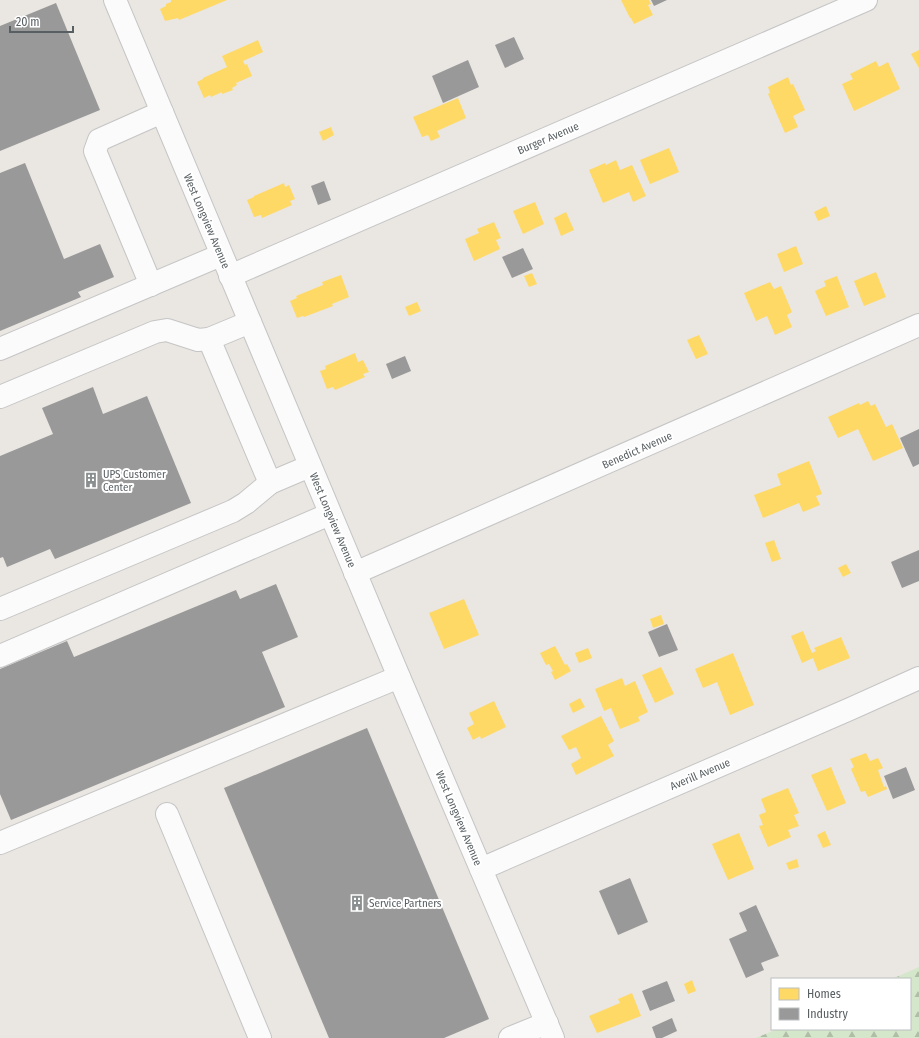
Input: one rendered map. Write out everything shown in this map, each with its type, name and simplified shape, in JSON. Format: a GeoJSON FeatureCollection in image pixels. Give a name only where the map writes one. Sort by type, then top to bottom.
{"type":"FeatureCollection","features":[{"type":"Feature","properties":{"kind":"street","name":"West Longview Avenue"},"geometry":{"type":"LineString","coordinates":[[115,0],[330,514],[550,1030]]}},
{"type":"Feature","properties":{"kind":"street","name":"Burger Avenue"},"geometry":{"type":"LineString","coordinates":[[230,276],[866,0]]}},
{"type":"Feature","properties":{"kind":"street"},"geometry":{"type":"LineString","coordinates":[[151,285],[95,151],[100,140],[162,112]]}},
{"type":"Feature","properties":{"kind":"street"},"geometry":{"type":"LineString","coordinates":[[0,349],[221,254]]}},
{"type":"Feature","properties":{"kind":"street"},"geometry":{"type":"LineString","coordinates":[[0,397],[155,332],[167,330],[198,340],[209,340],[250,322]]}},
{"type":"Feature","properties":{"kind":"street","name":"Benedict Avenue"},"geometry":{"type":"LineString","coordinates":[[355,573],[919,325]]}},
{"type":"Feature","properties":{"kind":"street"},"geometry":{"type":"LineString","coordinates":[[209,340],[270,483]]}},
{"type":"Feature","properties":{"kind":"street"},"geometry":{"type":"LineString","coordinates":[[0,609],[233,511],[246,503],[270,483],[310,466]]}},
{"type":"Feature","properties":{"kind":"street"},"geometry":{"type":"LineString","coordinates":[[0,656],[330,514]]}},
{"type":"Feature","properties":{"kind":"street"},"geometry":{"type":"LineString","coordinates":[[0,843],[399,677]]}},
{"type":"Feature","properties":{"kind":"street","name":"Averill Avenue"},"geometry":{"type":"LineString","coordinates":[[481,869],[919,678]]}},
{"type":"Feature","properties":{"kind":"street"},"geometry":{"type":"LineString","coordinates":[[167,814],[260,1038]]}},
{"type":"Feature","properties":{"kind":"street"},"geometry":{"type":"LineString","coordinates":[[510,1038],[550,1030]]}},
{"type":"Feature","properties":{"kind":"green space"},"geometry":{"type":"Polygon","coordinates":[[[919,967],[919,1038],[756,1038],[775,1030],[911,1030],[911,978],[894,978],[919,967]]]}},
{"type":"Feature","properties":{"kind":"building: Homes"},"geometry":{"type":"Polygon","coordinates":[[[171,0],[227,0],[179,20],[178,18],[165,21],[160,9],[171,2],[171,0]]]}},
{"type":"Feature","properties":{"kind":"building: Homes"},"geometry":{"type":"Polygon","coordinates":[[[621,0],[649,0],[651,4],[648,5],[653,15],[634,24],[621,0]]]}},
{"type":"Feature","properties":{"kind":"building: Homes"},"geometry":{"type":"Polygon","coordinates":[[[258,40],[263,52],[243,61],[245,65],[247,64],[252,76],[236,83],[237,85],[232,88],[233,90],[222,94],[222,92],[211,97],[210,95],[204,98],[197,82],[227,67],[222,56],[258,40]]]}},
{"type":"Feature","properties":{"kind":"building: Homes"},"geometry":{"type":"Polygon","coordinates":[[[919,50],[919,68],[911,54],[919,50]]]}},
{"type":"Feature","properties":{"kind":"building: Homes"},"geometry":{"type":"Polygon","coordinates":[[[876,61],[879,67],[888,62],[900,89],[854,111],[842,84],[853,79],[850,74],[876,61]]]}},
{"type":"Feature","properties":{"kind":"building: Homes"},"geometry":{"type":"Polygon","coordinates":[[[788,77],[791,85],[793,84],[805,110],[793,116],[798,127],[785,133],[768,94],[770,93],[768,87],[788,77]]]}},
{"type":"Feature","properties":{"kind":"building: Homes"},"geometry":{"type":"Polygon","coordinates":[[[458,98],[466,118],[437,131],[440,137],[431,141],[428,135],[422,137],[413,117],[458,98]]]}},
{"type":"Feature","properties":{"kind":"building: Homes"},"geometry":{"type":"Polygon","coordinates":[[[331,127],[334,135],[323,141],[319,132],[331,127]]]}},
{"type":"Feature","properties":{"kind":"building: Homes"},"geometry":{"type":"Polygon","coordinates":[[[669,148],[679,172],[650,184],[640,160],[669,148]]]}},
{"type":"Feature","properties":{"kind":"building: Homes"},"geometry":{"type":"Polygon","coordinates":[[[616,160],[620,170],[632,165],[646,196],[633,202],[629,192],[603,203],[589,170],[605,163],[606,165],[616,160]]]}},
{"type":"Feature","properties":{"kind":"building: Homes"},"geometry":{"type":"Polygon","coordinates":[[[284,183],[285,187],[289,185],[295,199],[290,201],[292,205],[262,218],[261,215],[254,217],[247,200],[284,183]]]}},
{"type":"Feature","properties":{"kind":"building: Homes"},"geometry":{"type":"Polygon","coordinates":[[[535,202],[544,224],[523,234],[513,211],[535,202]]]}},
{"type":"Feature","properties":{"kind":"building: Homes"},"geometry":{"type":"Polygon","coordinates":[[[826,206],[830,216],[818,221],[814,212],[826,206]]]}},
{"type":"Feature","properties":{"kind":"building: Homes"},"geometry":{"type":"Polygon","coordinates":[[[566,212],[574,230],[561,236],[554,218],[566,212]]]}},
{"type":"Feature","properties":{"kind":"building: Homes"},"geometry":{"type":"Polygon","coordinates":[[[494,222],[501,238],[496,240],[500,249],[474,261],[465,239],[479,233],[477,229],[494,222]]]}},
{"type":"Feature","properties":{"kind":"building: Homes"},"geometry":{"type":"Polygon","coordinates":[[[796,246],[803,264],[784,272],[777,254],[796,246]]]}},
{"type":"Feature","properties":{"kind":"building: Homes"},"geometry":{"type":"Polygon","coordinates":[[[876,272],[886,297],[864,306],[854,281],[876,272]]]}},
{"type":"Feature","properties":{"kind":"building: Homes"},"geometry":{"type":"Polygon","coordinates":[[[532,273],[537,284],[529,287],[524,276],[532,273]]]}},
{"type":"Feature","properties":{"kind":"building: Homes"},"geometry":{"type":"Polygon","coordinates":[[[341,275],[349,297],[332,304],[333,306],[304,317],[297,318],[290,301],[297,298],[296,296],[323,285],[322,282],[341,275]]]}},
{"type":"Feature","properties":{"kind":"building: Homes"},"geometry":{"type":"Polygon","coordinates":[[[837,276],[849,307],[826,316],[815,291],[826,286],[824,281],[837,276]]]}},
{"type":"Feature","properties":{"kind":"building: Homes"},"geometry":{"type":"Polygon","coordinates":[[[770,282],[774,289],[781,286],[792,312],[787,315],[792,327],[775,335],[767,316],[756,321],[744,293],[770,282]]]}},
{"type":"Feature","properties":{"kind":"building: Homes"},"geometry":{"type":"Polygon","coordinates":[[[417,302],[421,311],[409,316],[405,307],[417,302]]]}},
{"type":"Feature","properties":{"kind":"building: Homes"},"geometry":{"type":"Polygon","coordinates":[[[699,335],[708,354],[696,359],[687,340],[699,335]]]}},
{"type":"Feature","properties":{"kind":"building: Homes"},"geometry":{"type":"Polygon","coordinates":[[[355,353],[358,362],[363,360],[369,372],[363,374],[365,377],[335,390],[333,387],[327,389],[320,371],[326,369],[325,366],[355,353]]]}},
{"type":"Feature","properties":{"kind":"building: Homes"},"geometry":{"type":"Polygon","coordinates":[[[868,401],[871,406],[875,404],[886,427],[892,424],[903,448],[873,461],[858,429],[838,438],[828,417],[859,403],[860,405],[868,401]]]}},
{"type":"Feature","properties":{"kind":"building: Homes"},"geometry":{"type":"Polygon","coordinates":[[[809,461],[822,494],[816,496],[820,505],[803,512],[799,503],[763,518],[754,495],[781,485],[777,474],[809,461]]]}},
{"type":"Feature","properties":{"kind":"building: Homes"},"geometry":{"type":"Polygon","coordinates":[[[774,540],[781,559],[772,562],[765,543],[774,540]]]}},
{"type":"Feature","properties":{"kind":"building: Homes"},"geometry":{"type":"Polygon","coordinates":[[[846,564],[851,573],[843,577],[838,568],[846,564]]]}},
{"type":"Feature","properties":{"kind":"building: Homes"},"geometry":{"type":"Polygon","coordinates":[[[464,599],[479,635],[444,649],[429,613],[464,599]]]}},
{"type":"Feature","properties":{"kind":"building: Homes"},"geometry":{"type":"Polygon","coordinates":[[[661,615],[664,624],[653,628],[650,619],[661,615]]]}},
{"type":"Feature","properties":{"kind":"building: Homes"},"geometry":{"type":"Polygon","coordinates":[[[803,631],[812,653],[816,651],[814,648],[841,637],[850,658],[818,671],[813,658],[802,663],[791,636],[803,631]]]}},
{"type":"Feature","properties":{"kind":"building: Homes"},"geometry":{"type":"Polygon","coordinates":[[[555,646],[565,665],[567,664],[571,671],[555,680],[551,672],[553,671],[549,664],[546,665],[540,653],[555,646]]]}},
{"type":"Feature","properties":{"kind":"building: Homes"},"geometry":{"type":"Polygon","coordinates":[[[588,648],[592,658],[579,663],[575,653],[588,648]]]}},
{"type":"Feature","properties":{"kind":"building: Homes"},"geometry":{"type":"Polygon","coordinates":[[[733,653],[754,705],[730,715],[717,682],[703,688],[695,669],[733,653]]]}},
{"type":"Feature","properties":{"kind":"building: Homes"},"geometry":{"type":"Polygon","coordinates":[[[661,667],[674,694],[655,703],[642,675],[661,667]]]}},
{"type":"Feature","properties":{"kind":"building: Homes"},"geometry":{"type":"Polygon","coordinates":[[[622,678],[625,686],[635,681],[648,712],[638,717],[640,721],[620,729],[611,708],[604,711],[595,689],[622,678]]]}},
{"type":"Feature","properties":{"kind":"building: Homes"},"geometry":{"type":"Polygon","coordinates":[[[580,698],[585,707],[573,713],[569,704],[580,698]]]}},
{"type":"Feature","properties":{"kind":"building: Homes"},"geometry":{"type":"Polygon","coordinates":[[[494,701],[506,727],[481,739],[480,736],[473,740],[467,728],[474,724],[469,713],[494,701]]]}},
{"type":"Feature","properties":{"kind":"building: Homes"},"geometry":{"type":"Polygon","coordinates":[[[601,716],[614,741],[608,745],[614,756],[576,775],[571,764],[581,758],[576,747],[569,750],[561,736],[601,716]]]}},
{"type":"Feature","properties":{"kind":"building: Homes"},"geometry":{"type":"Polygon","coordinates":[[[866,753],[870,761],[878,758],[883,768],[878,770],[884,787],[886,786],[887,789],[868,797],[865,791],[861,792],[851,769],[854,767],[850,759],[866,753]]]}},
{"type":"Feature","properties":{"kind":"building: Homes"},"geometry":{"type":"Polygon","coordinates":[[[831,767],[846,803],[827,811],[811,775],[831,767]]]}},
{"type":"Feature","properties":{"kind":"building: Homes"},"geometry":{"type":"Polygon","coordinates":[[[788,788],[799,813],[794,815],[799,826],[788,830],[791,837],[768,847],[759,826],[763,825],[759,815],[766,812],[761,799],[788,788]]]}},
{"type":"Feature","properties":{"kind":"building: Homes"},"geometry":{"type":"Polygon","coordinates":[[[825,831],[831,845],[823,848],[817,835],[825,831]]]}},
{"type":"Feature","properties":{"kind":"building: Homes"},"geometry":{"type":"Polygon","coordinates":[[[739,833],[754,869],[728,880],[712,844],[739,833]]]}},
{"type":"Feature","properties":{"kind":"building: Homes"},"geometry":{"type":"Polygon","coordinates":[[[797,859],[799,867],[789,870],[786,863],[797,859]]]}},
{"type":"Feature","properties":{"kind":"building: Homes"},"geometry":{"type":"Polygon","coordinates":[[[692,980],[696,991],[688,994],[684,984],[692,980]]]}},
{"type":"Feature","properties":{"kind":"building: Homes"},"geometry":{"type":"Polygon","coordinates":[[[632,993],[641,1016],[597,1033],[589,1016],[620,1003],[618,999],[632,993]]]}},
{"type":"Feature","properties":{"kind":"building: Industry"},"geometry":{"type":"Polygon","coordinates":[[[651,0],[667,0],[654,6],[651,0]]]}},
{"type":"Feature","properties":{"kind":"building: Industry"},"geometry":{"type":"Polygon","coordinates":[[[56,3],[100,110],[0,151],[0,26],[56,3]]]}},
{"type":"Feature","properties":{"kind":"building: Industry"},"geometry":{"type":"Polygon","coordinates":[[[514,37],[524,59],[505,68],[495,45],[514,37]]]}},
{"type":"Feature","properties":{"kind":"building: Industry"},"geometry":{"type":"Polygon","coordinates":[[[468,60],[479,87],[443,103],[432,76],[468,60]]]}},
{"type":"Feature","properties":{"kind":"building: Industry"},"geometry":{"type":"Polygon","coordinates":[[[25,163],[64,259],[100,244],[114,277],[78,292],[81,297],[0,331],[0,173],[25,163]]]}},
{"type":"Feature","properties":{"kind":"building: Industry"},"geometry":{"type":"Polygon","coordinates":[[[324,181],[331,200],[318,205],[311,186],[324,181]]]}},
{"type":"Feature","properties":{"kind":"building: Industry"},"geometry":{"type":"Polygon","coordinates":[[[523,248],[533,269],[512,278],[502,257],[523,248]]]}},
{"type":"Feature","properties":{"kind":"building: Industry"},"geometry":{"type":"Polygon","coordinates":[[[405,356],[411,371],[392,379],[386,364],[405,356]]]}},
{"type":"Feature","properties":{"kind":"building: Industry","name":"UPS Customer Center"},"geometry":{"type":"Polygon","coordinates":[[[93,387],[103,414],[147,396],[191,503],[55,559],[50,549],[7,567],[3,557],[0,558],[0,456],[53,434],[42,408],[93,387]]]}},
{"type":"Feature","properties":{"kind":"building: Industry"},"geometry":{"type":"Polygon","coordinates":[[[919,429],[919,464],[913,467],[900,438],[919,429]]]}},
{"type":"Feature","properties":{"kind":"building: Industry"},"geometry":{"type":"Polygon","coordinates":[[[919,550],[919,581],[902,588],[891,562],[919,550]]]}},
{"type":"Feature","properties":{"kind":"building: Industry"},"geometry":{"type":"Polygon","coordinates":[[[276,584],[298,637],[262,652],[285,707],[11,820],[0,794],[0,669],[67,641],[74,657],[236,590],[240,599],[276,584]]]}},
{"type":"Feature","properties":{"kind":"building: Industry"},"geometry":{"type":"Polygon","coordinates":[[[667,624],[678,650],[659,657],[648,632],[667,624]]]}},
{"type":"Feature","properties":{"kind":"building: Industry","name":"Service Partners"},"geometry":{"type":"Polygon","coordinates":[[[367,728],[489,1019],[444,1038],[329,1038],[224,788],[367,728]]]}},
{"type":"Feature","properties":{"kind":"building: Industry"},"geometry":{"type":"Polygon","coordinates":[[[906,767],[915,790],[893,799],[884,776],[906,767]]]}},
{"type":"Feature","properties":{"kind":"building: Industry"},"geometry":{"type":"Polygon","coordinates":[[[630,878],[648,922],[618,935],[599,891],[630,878]]]}},
{"type":"Feature","properties":{"kind":"building: Industry"},"geometry":{"type":"Polygon","coordinates":[[[756,905],[779,956],[761,963],[764,970],[746,978],[729,939],[747,931],[739,913],[756,905]]]}},
{"type":"Feature","properties":{"kind":"building: Industry"},"geometry":{"type":"Polygon","coordinates":[[[667,981],[675,1001],[650,1011],[642,991],[667,981]]]}},
{"type":"Feature","properties":{"kind":"building: Industry"},"geometry":{"type":"Polygon","coordinates":[[[672,1018],[677,1031],[662,1038],[656,1038],[652,1027],[672,1018]]]}},
{"type":"Feature","properties":{"kind":"place","name":"UPS Customer Center"},"geometry":{"type":"Point","coordinates":[91,480]}},
{"type":"Feature","properties":{"kind":"place","name":"Service Partners"},"geometry":{"type":"Point","coordinates":[357,903]}}]}
